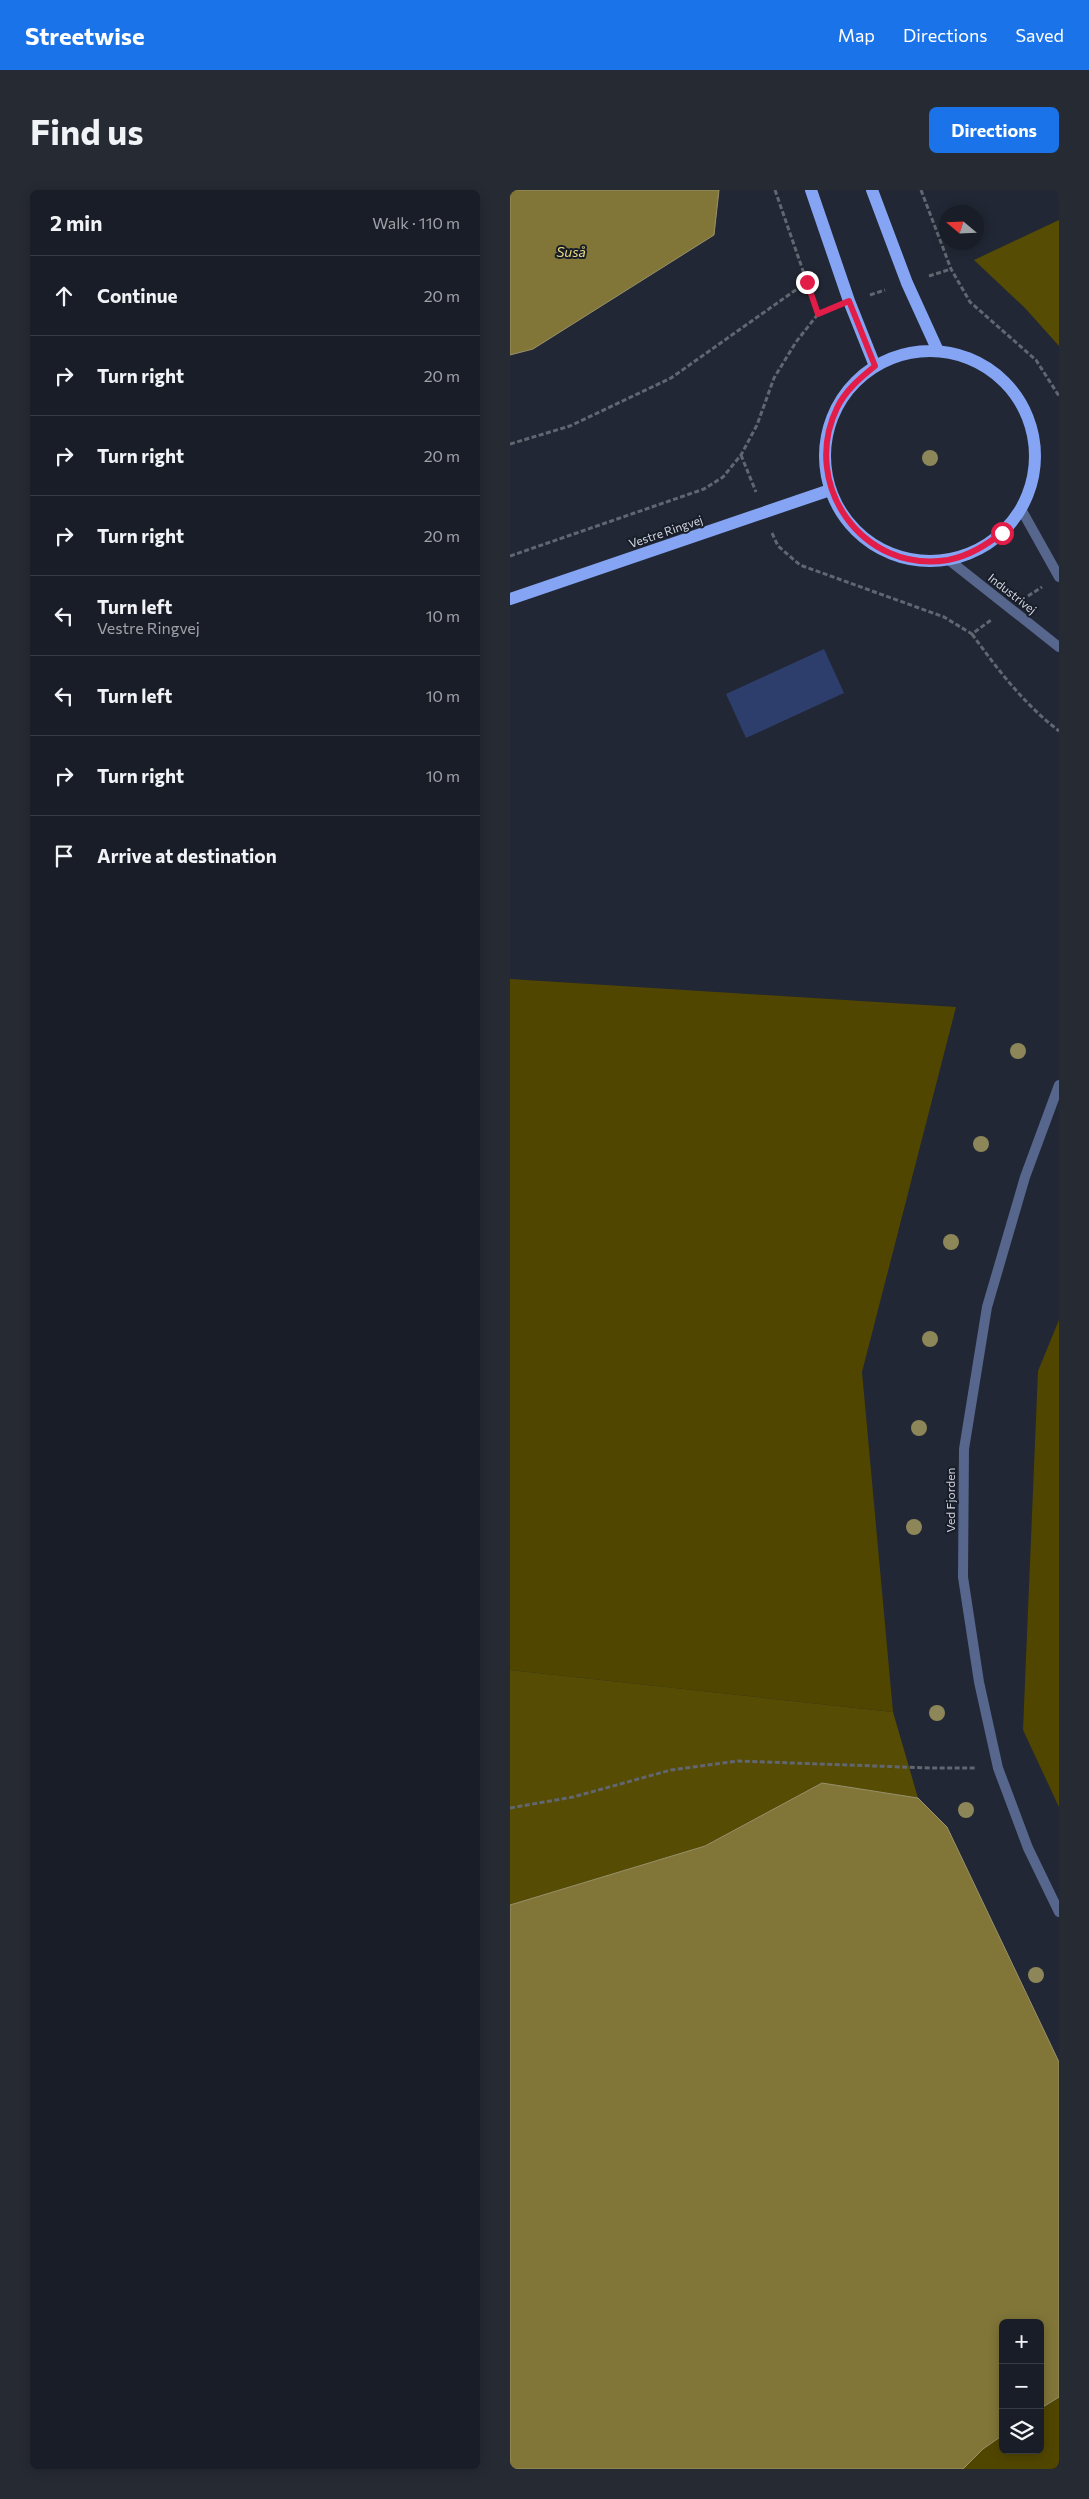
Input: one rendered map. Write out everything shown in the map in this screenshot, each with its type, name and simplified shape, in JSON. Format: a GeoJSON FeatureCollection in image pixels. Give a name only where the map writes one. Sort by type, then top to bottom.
{"type":"FeatureCollection","features":[{"type":"Feature","properties":{"kind":"main road"},"geometry":{"type":"LineString","coordinates":[[811,190],[849,301],[875,366]]}},
{"type":"Feature","properties":{"kind":"main road"},"geometry":{"type":"LineString","coordinates":[[872,190],[906,283],[938,351]]}},
{"type":"Feature","properties":{"kind":"main road"},"geometry":{"type":"LineString","coordinates":[[938,351],[973,360],[988,369],[1002,379],[1024,407],[1035,441],[1034,476],[1021,509],[1002,533],[977,550],[949,560],[919,561],[890,554],[864,538],[844,516],[830,490],[825,462],[828,434],[837,407],[853,384],[875,366],[906,353],[938,351]]}},
{"type":"Feature","properties":{"kind":"main road","name":"Vestre Ringvej"},"geometry":{"type":"LineString","coordinates":[[510,599],[830,490]]}},
{"type":"Feature","properties":{"kind":"street"},"geometry":{"type":"LineString","coordinates":[[1021,509],[1059,577]]}},
{"type":"Feature","properties":{"kind":"street","name":"Industrivej"},"geometry":{"type":"LineString","coordinates":[[949,560],[1059,647]]}},
{"type":"Feature","properties":{"kind":"street","name":"Ved Fjorden"},"geometry":{"type":"LineString","coordinates":[[1059,1085],[1025,1177],[987,1307],[964,1449],[963,1577],[979,1682],[998,1768],[1028,1848],[1059,1912]]}},
{"type":"Feature","properties":{"kind":"path"},"geometry":{"type":"LineString","coordinates":[[775,190],[818,314]]}},
{"type":"Feature","properties":{"kind":"path"},"geometry":{"type":"LineString","coordinates":[[921,190],[951,269],[970,302],[1036,360],[1059,396]]}},
{"type":"Feature","properties":{"kind":"path"},"geometry":{"type":"LineString","coordinates":[[510,556],[704,489],[723,476],[741,455],[757,425],[774,378],[796,342],[818,314],[849,301],[951,269]]}},
{"type":"Feature","properties":{"kind":"path"},"geometry":{"type":"LineString","coordinates":[[510,444],[570,426],[671,378],[807,282]]}},
{"type":"Feature","properties":{"kind":"path"},"geometry":{"type":"LineString","coordinates":[[741,455],[778,546],[800,565],[944,617],[972,634],[1005,679],[1039,715],[1059,731]]}},
{"type":"Feature","properties":{"kind":"path"},"geometry":{"type":"LineString","coordinates":[[972,634],[1009,607],[1059,577]]}},
{"type":"Feature","properties":{"kind":"path"},"geometry":{"type":"LineString","coordinates":[[510,1808],[573,1797],[671,1770],[738,1761],[930,1768],[998,1768]]}},
{"type":"Feature","properties":{"kind":"shaded area"},"geometry":{"type":"Polygon","coordinates":[[[1059,220],[1059,346],[1025,308],[974,260],[1059,220]]]}},
{"type":"Feature","properties":{"kind":"shaded area"},"geometry":{"type":"Polygon","coordinates":[[[510,979],[956,1007],[862,1372],[893,1712],[510,1670],[510,979]]]}},
{"type":"Feature","properties":{"kind":"shaded area"},"geometry":{"type":"Polygon","coordinates":[[[1059,1320],[1059,1807],[1023,1730],[1038,1371],[1059,1320]]]}},
{"type":"Feature","properties":{"kind":"shaded area"},"geometry":{"type":"Polygon","coordinates":[[[510,1670],[893,1712],[918,1798],[822,1783],[705,1846],[510,1905],[510,1670]]]}},
{"type":"Feature","properties":{"kind":"shaded area"},"geometry":{"type":"Polygon","coordinates":[[[1059,2397],[1059,2469],[963,2469],[983,2449],[999,2438],[999,2454],[1044,2454],[1044,2407],[1059,2397]]]}},
{"type":"Feature","properties":{"kind":"water","name":"Suså"},"geometry":{"type":"Polygon","coordinates":[[[510,190],[719,190],[714,235],[533,349],[510,355],[510,190]]]}},
{"type":"Feature","properties":{"kind":"water"},"geometry":{"type":"Polygon","coordinates":[[[822,1783],[918,1798],[947,1827],[1059,2062],[1059,2397],[1044,2406],[1044,2319],[999,2319],[999,2438],[983,2449],[963,2469],[510,2469],[510,1905],[705,1846],[822,1783]]]}},
{"type":"Feature","properties":{"kind":"building"},"geometry":{"type":"Polygon","coordinates":[[[824,649],[844,693],[746,738],[726,694],[824,649]]]}},
{"type":"Feature","properties":{"kind":"route"},"geometry":{"type":"LineString","coordinates":[[807,282],[818,314],[849,301],[875,366],[853,384],[837,407],[828,434],[825,462],[830,490],[844,516],[864,538],[890,554],[919,561],[949,560],[977,550],[1002,533]]}}]}
